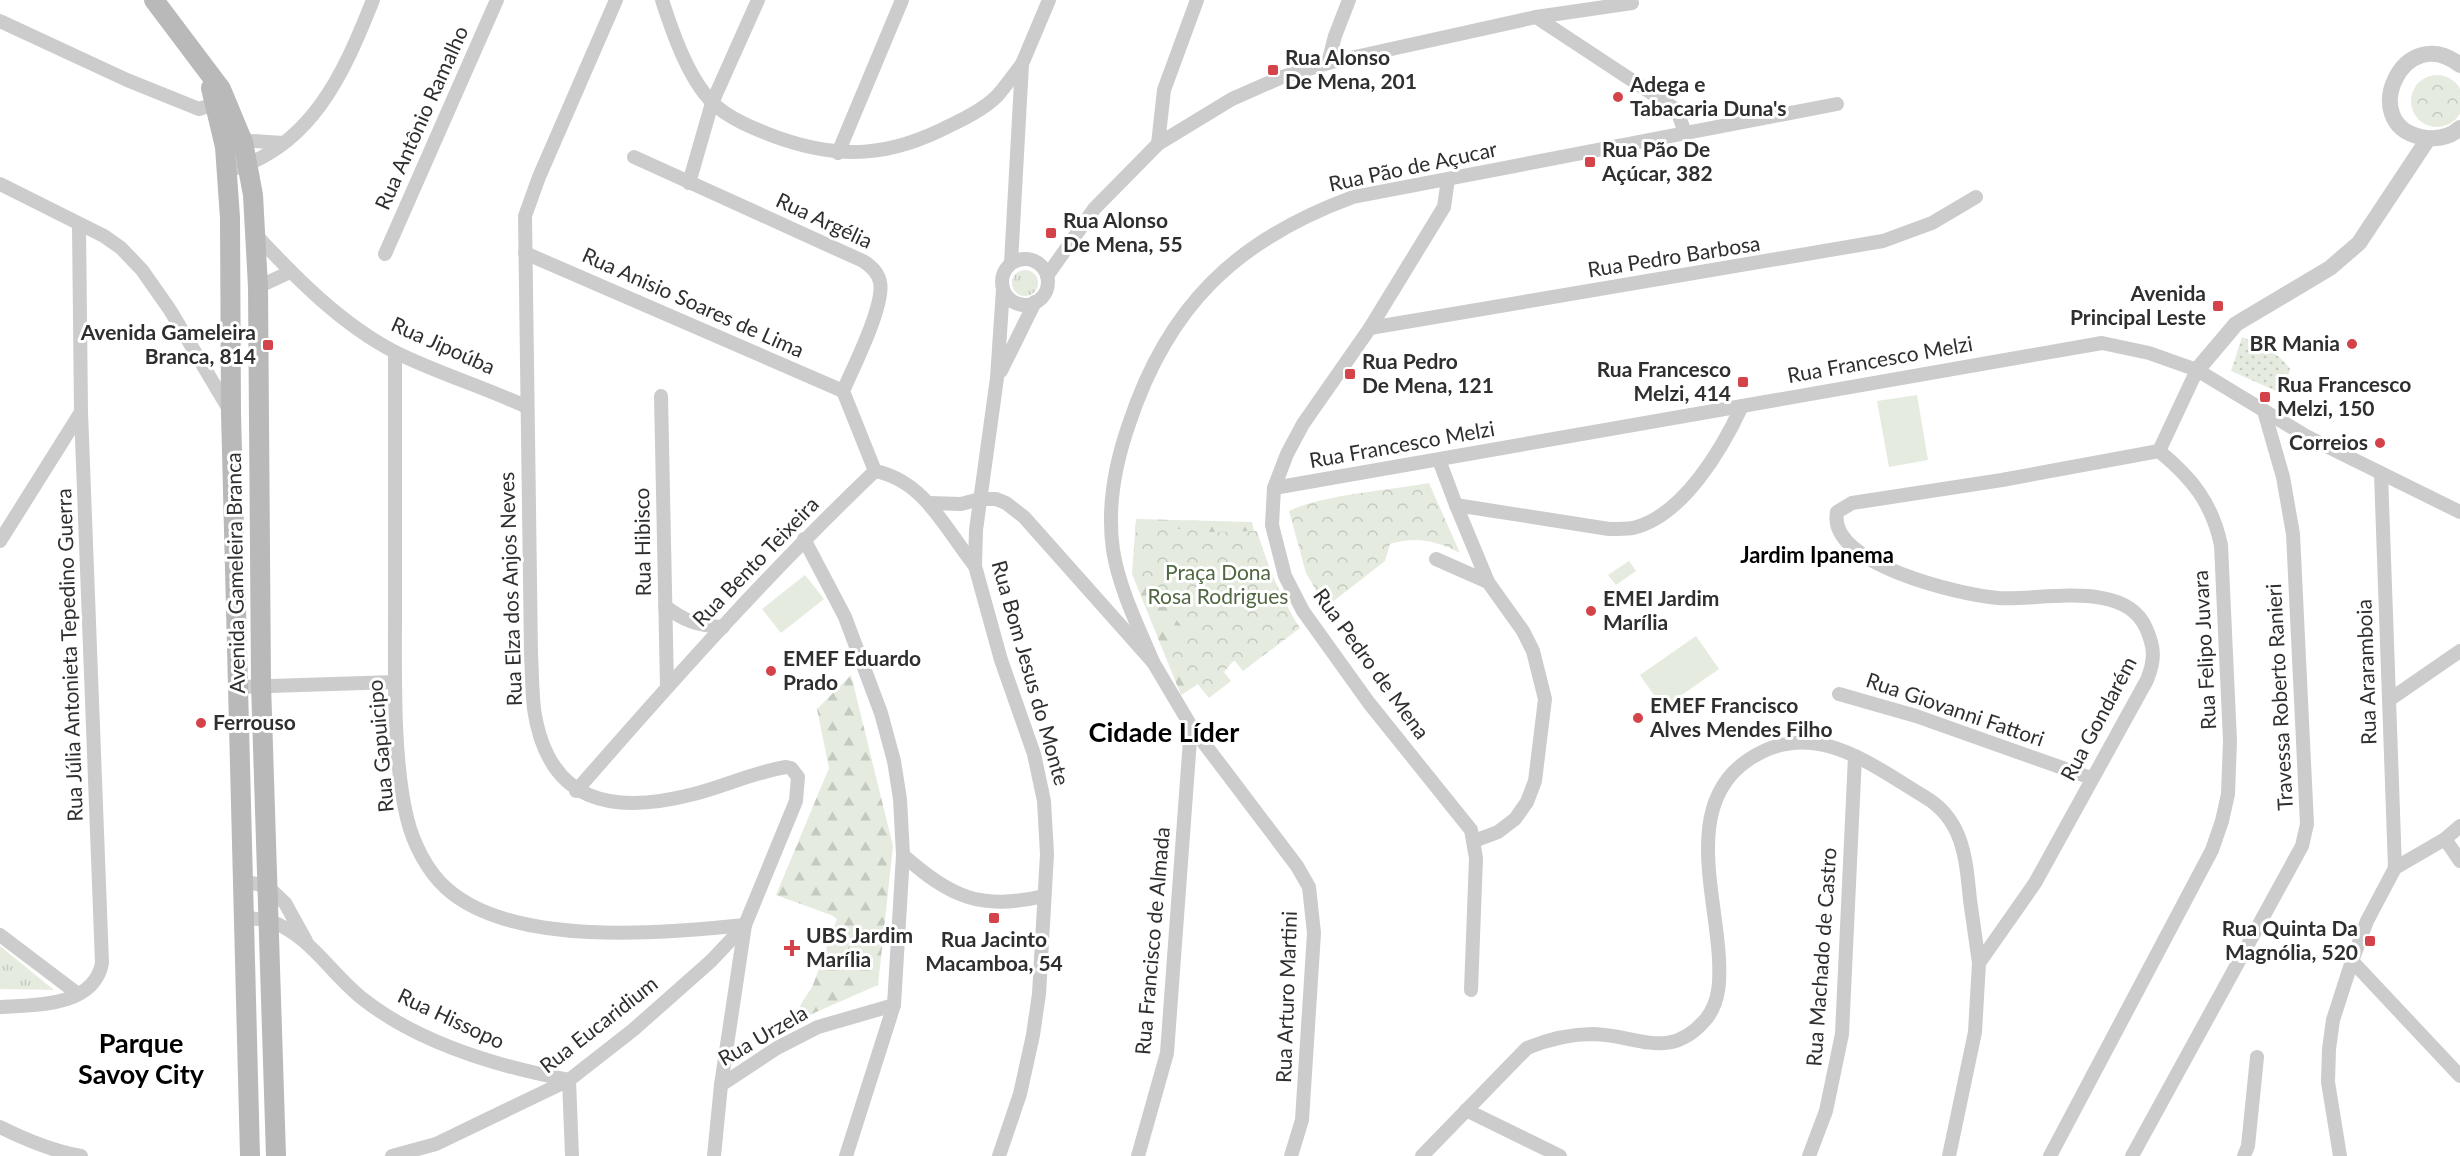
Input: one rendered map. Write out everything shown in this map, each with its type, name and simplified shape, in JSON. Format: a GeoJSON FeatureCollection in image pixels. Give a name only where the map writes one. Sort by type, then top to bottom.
{"type":"FeatureCollection","features":[{"type":"Feature","properties":{"kind":"main road"},"geometry":{"type":"LineString","coordinates":[[154,0],[208,74],[221,103]]}},
{"type":"Feature","properties":{"kind":"main road","name":"Avenida Gameleira Branca"},"geometry":{"type":"LineString","coordinates":[[221,103],[227,171],[241,881],[250,1156]]}},
{"type":"Feature","properties":{"kind":"main road","name":"Avenida Gameleira Branca"},"geometry":{"type":"LineString","coordinates":[[221,103],[243,142],[248,166],[258,287],[261,684],[276,1156]]}},
{"type":"Feature","properties":{"kind":"main road"},"geometry":{"type":"LineString","coordinates":[[231,444],[258,444]]}},
{"type":"Feature","properties":{"kind":"street"},"geometry":{"type":"LineString","coordinates":[[227,171],[248,166],[283,143],[307,121],[335,87],[349,61],[373,0]]}},
{"type":"Feature","properties":{"kind":"street","name":"Rua Antônio Ramalho"},"geometry":{"type":"LineString","coordinates":[[385,254],[497,0]]}},
{"type":"Feature","properties":{"kind":"street","name":"Rua Elza dos Anjos Neves"},"geometry":{"type":"LineString","coordinates":[[576,791],[564,780],[551,761],[542,740],[534,710],[526,407],[525,216],[539,177],[616,0]]}},
{"type":"Feature","properties":{"kind":"street"},"geometry":{"type":"LineString","coordinates":[[662,0],[673,33],[699,84],[712,103],[759,130],[806,148],[838,153],[884,150],[939,132],[995,97],[1022,64],[1049,0]]}},
{"type":"Feature","properties":{"kind":"street"},"geometry":{"type":"LineString","coordinates":[[689,183],[712,103],[758,0]]}},
{"type":"Feature","properties":{"kind":"street"},"geometry":{"type":"LineString","coordinates":[[838,153],[902,0]]}},
{"type":"Feature","properties":{"kind":"street"},"geometry":{"type":"LineString","coordinates":[[1158,144],[1164,90],[1197,0]]}},
{"type":"Feature","properties":{"kind":"street"},"geometry":{"type":"LineString","coordinates":[[1328,63],[1335,36],[1349,0]]}},
{"type":"Feature","properties":{"kind":"street"},"geometry":{"type":"LineString","coordinates":[[1022,64],[1011,263],[1003,274],[1003,289],[1006,296],[1020,304],[1035,302],[1046,291],[1047,276],[1094,209],[1158,144],[1232,99],[1282,77],[1328,63],[1536,17],[1632,3]]}},
{"type":"Feature","properties":{"kind":"street"},"geometry":{"type":"LineString","coordinates":[[1536,17],[1677,110],[1685,133]]}},
{"type":"Feature","properties":{"kind":"street"},"geometry":{"type":"LineString","coordinates":[[0,21],[127,80],[199,109],[221,103]]}},
{"type":"Feature","properties":{"kind":"street"},"geometry":{"type":"LineString","coordinates":[[2459,63],[2438,55],[2416,57],[2397,73],[2391,85],[2391,110],[2405,130],[2428,139],[2445,137],[2460,128]]}},
{"type":"Feature","properties":{"kind":"street","name":"Rua Pão de Açucar"},"geometry":{"type":"LineString","coordinates":[[1153,662],[1126,596],[1113,550],[1112,501],[1115,468],[1148,370],[1185,310],[1212,281],[1263,240],[1288,224],[1353,197],[1837,104]]}},
{"type":"Feature","properties":{"kind":"street"},"geometry":{"type":"LineString","coordinates":[[223,137],[243,142],[283,143]]}},
{"type":"Feature","properties":{"kind":"street"},"geometry":{"type":"LineString","coordinates":[[2159,452],[2197,370],[2236,324],[2330,268],[2359,243],[2428,139]]}},
{"type":"Feature","properties":{"kind":"street","name":"Rua Argélia"},"geometry":{"type":"LineString","coordinates":[[634,158],[873,267],[880,282],[879,300],[843,392]]}},
{"type":"Feature","properties":{"kind":"street","name":"Rua Pedro de Mena"},"geometry":{"type":"LineString","coordinates":[[1448,179],[1444,207],[1370,328],[1303,424],[1287,454],[1274,488],[1272,525],[1276,549],[1285,576],[1303,611],[1369,703],[1459,814],[1474,842],[1476,858],[1471,990]]}},
{"type":"Feature","properties":{"kind":"street"},"geometry":{"type":"LineString","coordinates":[[0,184],[104,236],[121,248],[142,270],[170,310],[231,413]]}},
{"type":"Feature","properties":{"kind":"street","name":"Rua Pedro Barbosa"},"geometry":{"type":"LineString","coordinates":[[1370,328],[1883,241],[1912,232],[1976,197]]}},
{"type":"Feature","properties":{"kind":"street","name":"Rua Júlia Antonieta Tepedino Guerra"},"geometry":{"type":"LineString","coordinates":[[0,1007],[48,1004],[78,994],[94,982],[102,963],[81,412],[79,225]]}},
{"type":"Feature","properties":{"kind":"street","name":"Rua Jipoúba"},"geometry":{"type":"LineString","coordinates":[[255,234],[290,272],[330,307],[395,352],[526,407]]}},
{"type":"Feature","properties":{"kind":"street","name":"Rua Anisio Soares de Lima"},"geometry":{"type":"LineString","coordinates":[[525,253],[843,392]]}},
{"type":"Feature","properties":{"kind":"street"},"geometry":{"type":"LineString","coordinates":[[1011,263],[1023,259],[1035,261],[1047,276]]}},
{"type":"Feature","properties":{"kind":"street"},"geometry":{"type":"LineString","coordinates":[[258,287],[290,272]]}},
{"type":"Feature","properties":{"kind":"street","name":"Rua Bom Jesus do Monte"},"geometry":{"type":"LineString","coordinates":[[999,1156],[1020,1094],[1039,994],[1047,854],[1044,801],[1034,754],[1001,660],[975,566],[980,499],[998,378],[1003,289]]}},
{"type":"Feature","properties":{"kind":"street","name":"Rua Bom Jesus do Monte"},"geometry":{"type":"LineString","coordinates":[[998,378],[1035,302]]}},
{"type":"Feature","properties":{"kind":"street","name":"Rua Francesco Melzi"},"geometry":{"type":"LineString","coordinates":[[1274,488],[2102,343],[2149,353],[2197,370],[2264,411],[2381,474],[2460,512]]}},
{"type":"Feature","properties":{"kind":"street","name":"Rua Gapuicipo"},"geometry":{"type":"LineString","coordinates":[[395,352],[395,682],[401,775],[407,818],[431,872],[447,890],[476,907],[543,927],[618,935],[746,925]]}},
{"type":"Feature","properties":{"kind":"street"},"geometry":{"type":"LineString","coordinates":[[843,392],[875,471],[893,475],[905,481],[930,503],[975,566]]}},
{"type":"Feature","properties":{"kind":"street","name":"Rua Hibisco"},"geometry":{"type":"LineString","coordinates":[[661,396],[667,687]]}},
{"type":"Feature","properties":{"kind":"street"},"geometry":{"type":"LineString","coordinates":[[1456,505],[1609,529],[1632,528],[1654,519],[1697,480],[1725,442],[1742,406]]}},
{"type":"Feature","properties":{"kind":"street","name":"Travessa Roberto Ranieri"},"geometry":{"type":"LineString","coordinates":[[2132,1156],[2302,846],[2307,824],[2293,534],[2283,477],[2264,411]]}},
{"type":"Feature","properties":{"kind":"street"},"geometry":{"type":"LineString","coordinates":[[0,541],[81,412]]}},
{"type":"Feature","properties":{"kind":"street","name":"Rua Gondarém"},"geometry":{"type":"LineString","coordinates":[[1979,963],[2035,883],[2151,668],[2155,656],[2154,646],[2143,620],[2129,608],[2103,597],[1998,598],[1957,592],[1898,572],[1859,554],[1849,545],[1837,525],[1837,512],[1852,503],[2002,480],[2159,452]]}},
{"type":"Feature","properties":{"kind":"street","name":"Rua Felipo Juvara"},"geometry":{"type":"LineString","coordinates":[[2050,1156],[2212,850],[2228,794],[2230,741],[2216,522],[2202,492],[2182,470],[2159,452]]}},
{"type":"Feature","properties":{"kind":"street"},"geometry":{"type":"LineString","coordinates":[[1439,460],[1488,582],[1523,631],[1533,651],[1545,699],[1535,781],[1527,802],[1515,819],[1474,842]]}},
{"type":"Feature","properties":{"kind":"street","name":"Rua Bento Teixeira"},"geometry":{"type":"LineString","coordinates":[[576,791],[667,687],[804,539],[875,471]]}},
{"type":"Feature","properties":{"kind":"street","name":"Rua Araramboia"},"geometry":{"type":"LineString","coordinates":[[2381,474],[2395,868]]}},
{"type":"Feature","properties":{"kind":"street"},"geometry":{"type":"LineString","coordinates":[[930,503],[961,504],[980,499]]}},
{"type":"Feature","properties":{"kind":"street","name":"Rua Arturo Martini"},"geometry":{"type":"LineString","coordinates":[[980,499],[1006,503],[1024,518],[1153,662],[1191,726],[1297,866],[1309,887],[1314,933],[1312,988],[1302,1120],[1291,1156]]}},
{"type":"Feature","properties":{"kind":"street"},"geometry":{"type":"LineString","coordinates":[[804,539],[845,616],[881,713],[894,761],[900,799],[903,855],[894,1005],[846,1156]]}},
{"type":"Feature","properties":{"kind":"street"},"geometry":{"type":"LineString","coordinates":[[1437,559],[1488,582]]}},
{"type":"Feature","properties":{"kind":"street"},"geometry":{"type":"LineString","coordinates":[[665,606],[684,621],[700,626],[723,627]]}},
{"type":"Feature","properties":{"kind":"street"},"geometry":{"type":"LineString","coordinates":[[2389,700],[2460,651]]}},
{"type":"Feature","properties":{"kind":"street"},"geometry":{"type":"LineString","coordinates":[[238,687],[261,684],[395,682]]}},
{"type":"Feature","properties":{"kind":"street","name":"Rua Giovanni Fattori"},"geometry":{"type":"LineString","coordinates":[[1839,694],[1926,720],[2091,778]]}},
{"type":"Feature","properties":{"kind":"street","name":"Rua Francisco de Almada"},"geometry":{"type":"LineString","coordinates":[[1138,1156],[1167,1053],[1191,726]]}},
{"type":"Feature","properties":{"kind":"street"},"geometry":{"type":"LineString","coordinates":[[1422,1156],[1527,1048],[1550,1038],[1595,1034],[1659,1045],[1676,1042],[1692,1033],[1707,1018],[1716,1002],[1719,984],[1718,939],[1708,857],[1709,819],[1722,785],[1738,766],[1760,751],[1789,742],[1815,742],[1845,750],[1934,802],[1952,822],[1962,840],[1967,860],[1979,963],[1975,1032],[1949,1156]]}},
{"type":"Feature","properties":{"kind":"street","name":"Rua Machado de Castro"},"geometry":{"type":"LineString","coordinates":[[1809,1156],[1826,1111],[1842,1034],[1855,756]]}},
{"type":"Feature","properties":{"kind":"street"},"geometry":{"type":"LineString","coordinates":[[576,791],[606,801],[656,803],[778,768],[791,768],[800,783],[796,801],[746,925],[721,1085],[714,1156]]}},
{"type":"Feature","properties":{"kind":"street"},"geometry":{"type":"LineString","coordinates":[[2340,1156],[2328,1082],[2329,1049],[2333,1020],[2352,961],[2367,921],[2395,868],[2445,839],[2460,826]]}},
{"type":"Feature","properties":{"kind":"street"},"geometry":{"type":"LineString","coordinates":[[2445,839],[2460,861]]}},
{"type":"Feature","properties":{"kind":"street"},"geometry":{"type":"LineString","coordinates":[[903,855],[936,883],[962,896],[993,903],[1014,903],[1044,896]]}},
{"type":"Feature","properties":{"kind":"street"},"geometry":{"type":"LineString","coordinates":[[241,881],[267,886]]}},
{"type":"Feature","properties":{"kind":"street","name":"Rua Hissopo"},"geometry":{"type":"LineString","coordinates":[[267,886],[285,903],[306,941],[363,999],[415,1030],[506,1067],[569,1080]]}},
{"type":"Feature","properties":{"kind":"street","name":"Rua Hissopo"},"geometry":{"type":"LineString","coordinates":[[243,918],[269,920],[306,941]]}},
{"type":"Feature","properties":{"kind":"street","name":"Rua Eucaridium"},"geometry":{"type":"LineString","coordinates":[[392,1156],[436,1150],[569,1080],[633,1030],[711,961],[746,925]]}},
{"type":"Feature","properties":{"kind":"street"},"geometry":{"type":"LineString","coordinates":[[0,935],[78,994]]}},
{"type":"Feature","properties":{"kind":"street"},"geometry":{"type":"LineString","coordinates":[[2352,961],[2460,1076]]}},
{"type":"Feature","properties":{"kind":"street","name":"Rua Urzela"},"geometry":{"type":"LineString","coordinates":[[721,1085],[777,1048],[818,1027],[894,1005]]}},
{"type":"Feature","properties":{"kind":"street"},"geometry":{"type":"LineString","coordinates":[[2244,1156],[2248,1146],[2257,1056]]}},
{"type":"Feature","properties":{"kind":"street"},"geometry":{"type":"LineString","coordinates":[[569,1080],[572,1156]]}},
{"type":"Feature","properties":{"kind":"street"},"geometry":{"type":"LineString","coordinates":[[1466,1110],[1560,1156]]}},
{"type":"Feature","properties":{"kind":"street"},"geometry":{"type":"LineString","coordinates":[[0,1127],[48,1148],[81,1156]]}},
{"type":"Feature","properties":{"kind":"green space"},"geometry":{"type":"Polygon","coordinates":[[[2437,75],[2447,77],[2455,83],[2461,91],[2463,101],[2461,111],[2455,119],[2447,125],[2437,127],[2427,125],[2419,119],[2413,111],[2411,101],[2413,91],[2419,83],[2427,77],[2437,75]]]}},
{"type":"Feature","properties":{"kind":"green space"},"geometry":{"type":"Polygon","coordinates":[[[1025,270],[1034,274],[1038,283],[1034,292],[1025,296],[1016,292],[1012,283],[1016,274],[1025,270]]]}},
{"type":"Feature","properties":{"kind":"green space"},"geometry":{"type":"Polygon","coordinates":[[[2242,337],[2275,354],[2286,363],[2290,369],[2283,394],[2231,371],[2242,337]]]}},
{"type":"Feature","properties":{"kind":"green space"},"geometry":{"type":"Polygon","coordinates":[[[1917,395],[1928,460],[1889,467],[1877,401],[1917,395]]]}},
{"type":"Feature","properties":{"kind":"green space"},"geometry":{"type":"Polygon","coordinates":[[[1429,483],[1460,553],[1443,545],[1426,541],[1409,540],[1390,544],[1385,561],[1326,607],[1306,573],[1289,511],[1303,505],[1337,497],[1429,483]]]}},
{"type":"Feature","properties":{"kind":"green space","name":"Praça Dona Rosa Rodrigues"},"geometry":{"type":"Polygon","coordinates":[[[1136,519],[1252,522],[1263,576],[1284,629],[1181,695],[1132,574],[1136,519]]]}},
{"type":"Feature","properties":{"kind":"green space","name":"Praça Dona Rosa Rodrigues"},"geometry":{"type":"Polygon","coordinates":[[[1135,525],[1213,532],[1257,531],[1275,581],[1300,628],[1243,671],[1234,660],[1224,672],[1231,681],[1209,698],[1196,682],[1189,683],[1168,649],[1188,634],[1160,600],[1150,604],[1139,564],[1135,525]]]}},
{"type":"Feature","properties":{"kind":"green space"},"geometry":{"type":"Polygon","coordinates":[[[1629,561],[1636,571],[1616,585],[1608,575],[1629,561]]]}},
{"type":"Feature","properties":{"kind":"green space"},"geometry":{"type":"Polygon","coordinates":[[[805,575],[824,599],[781,633],[762,609],[805,575]]]}},
{"type":"Feature","properties":{"kind":"green space"},"geometry":{"type":"Polygon","coordinates":[[[1696,636],[1719,669],[1663,708],[1640,675],[1696,636]]]}},
{"type":"Feature","properties":{"kind":"green space"},"geometry":{"type":"Polygon","coordinates":[[[851,675],[893,846],[878,985],[789,1024],[813,985],[837,919],[776,895],[829,768],[817,709],[851,675]]]}},
{"type":"Feature","properties":{"kind":"green space"},"geometry":{"type":"Polygon","coordinates":[[[0,946],[54,990],[0,989],[0,946]]]}},
{"type":"Feature","properties":{"kind":"place","name":"Rua Alonso De Mena, 201"},"geometry":{"type":"Point","coordinates":[1273,70]}},
{"type":"Feature","properties":{"kind":"place","name":"Adega e Tabacaria Duna's"},"geometry":{"type":"Point","coordinates":[1618,97]}},
{"type":"Feature","properties":{"kind":"place","name":"Rua Pão De Açúcar, 382"},"geometry":{"type":"Point","coordinates":[1590,162]}},
{"type":"Feature","properties":{"kind":"place","name":"Rua Alonso De Mena, 55"},"geometry":{"type":"Point","coordinates":[1051,233]}},
{"type":"Feature","properties":{"kind":"place","name":"Avenida Principal Leste"},"geometry":{"type":"Point","coordinates":[2218,306]}},
{"type":"Feature","properties":{"kind":"place","name":"BR Mania"},"geometry":{"type":"Point","coordinates":[2352,344]}},
{"type":"Feature","properties":{"kind":"place","name":"Avenida Gameleira Branca, 814"},"geometry":{"type":"Point","coordinates":[268,345]}},
{"type":"Feature","properties":{"kind":"place","name":"Rua Pedro De Mena, 121"},"geometry":{"type":"Point","coordinates":[1350,374]}},
{"type":"Feature","properties":{"kind":"place","name":"Rua Francesco Melzi, 414"},"geometry":{"type":"Point","coordinates":[1743,382]}},
{"type":"Feature","properties":{"kind":"place","name":"Rua Francesco Melzi, 150"},"geometry":{"type":"Point","coordinates":[2265,397]}},
{"type":"Feature","properties":{"kind":"place","name":"Correios"},"geometry":{"type":"Point","coordinates":[2380,443]}},
{"type":"Feature","properties":{"kind":"place","name":"EMEI Jardim Marília"},"geometry":{"type":"Point","coordinates":[1591,611]}},
{"type":"Feature","properties":{"kind":"place","name":"EMEF Eduardo Prado"},"geometry":{"type":"Point","coordinates":[771,671]}},
{"type":"Feature","properties":{"kind":"place","name":"EMEF Francisco Alves Mendes Filho"},"geometry":{"type":"Point","coordinates":[1638,718]}},
{"type":"Feature","properties":{"kind":"place","name":"Ferrouso"},"geometry":{"type":"Point","coordinates":[201,723]}},
{"type":"Feature","properties":{"kind":"place","name":"Rua Jacinto Macamboa, 54"},"geometry":{"type":"Point","coordinates":[994,918]}},
{"type":"Feature","properties":{"kind":"place","name":"Rua Quinta Da Magnólia, 520"},"geometry":{"type":"Point","coordinates":[2370,941]}},
{"type":"Feature","properties":{"kind":"place","name":"UBS Jardim Marília"},"geometry":{"type":"Point","coordinates":[792,948]}},
{"type":"Feature","properties":{"kind":"district","name":"Jardim Ipanema"},"geometry":{"type":"Point","coordinates":[1817,555]}},
{"type":"Feature","properties":{"kind":"district","name":"Cidade Líder"},"geometry":{"type":"Point","coordinates":[1164,733]}},
{"type":"Feature","properties":{"kind":"district","name":"Parque Savoy City"},"geometry":{"type":"Point","coordinates":[141,1060]}}]}
